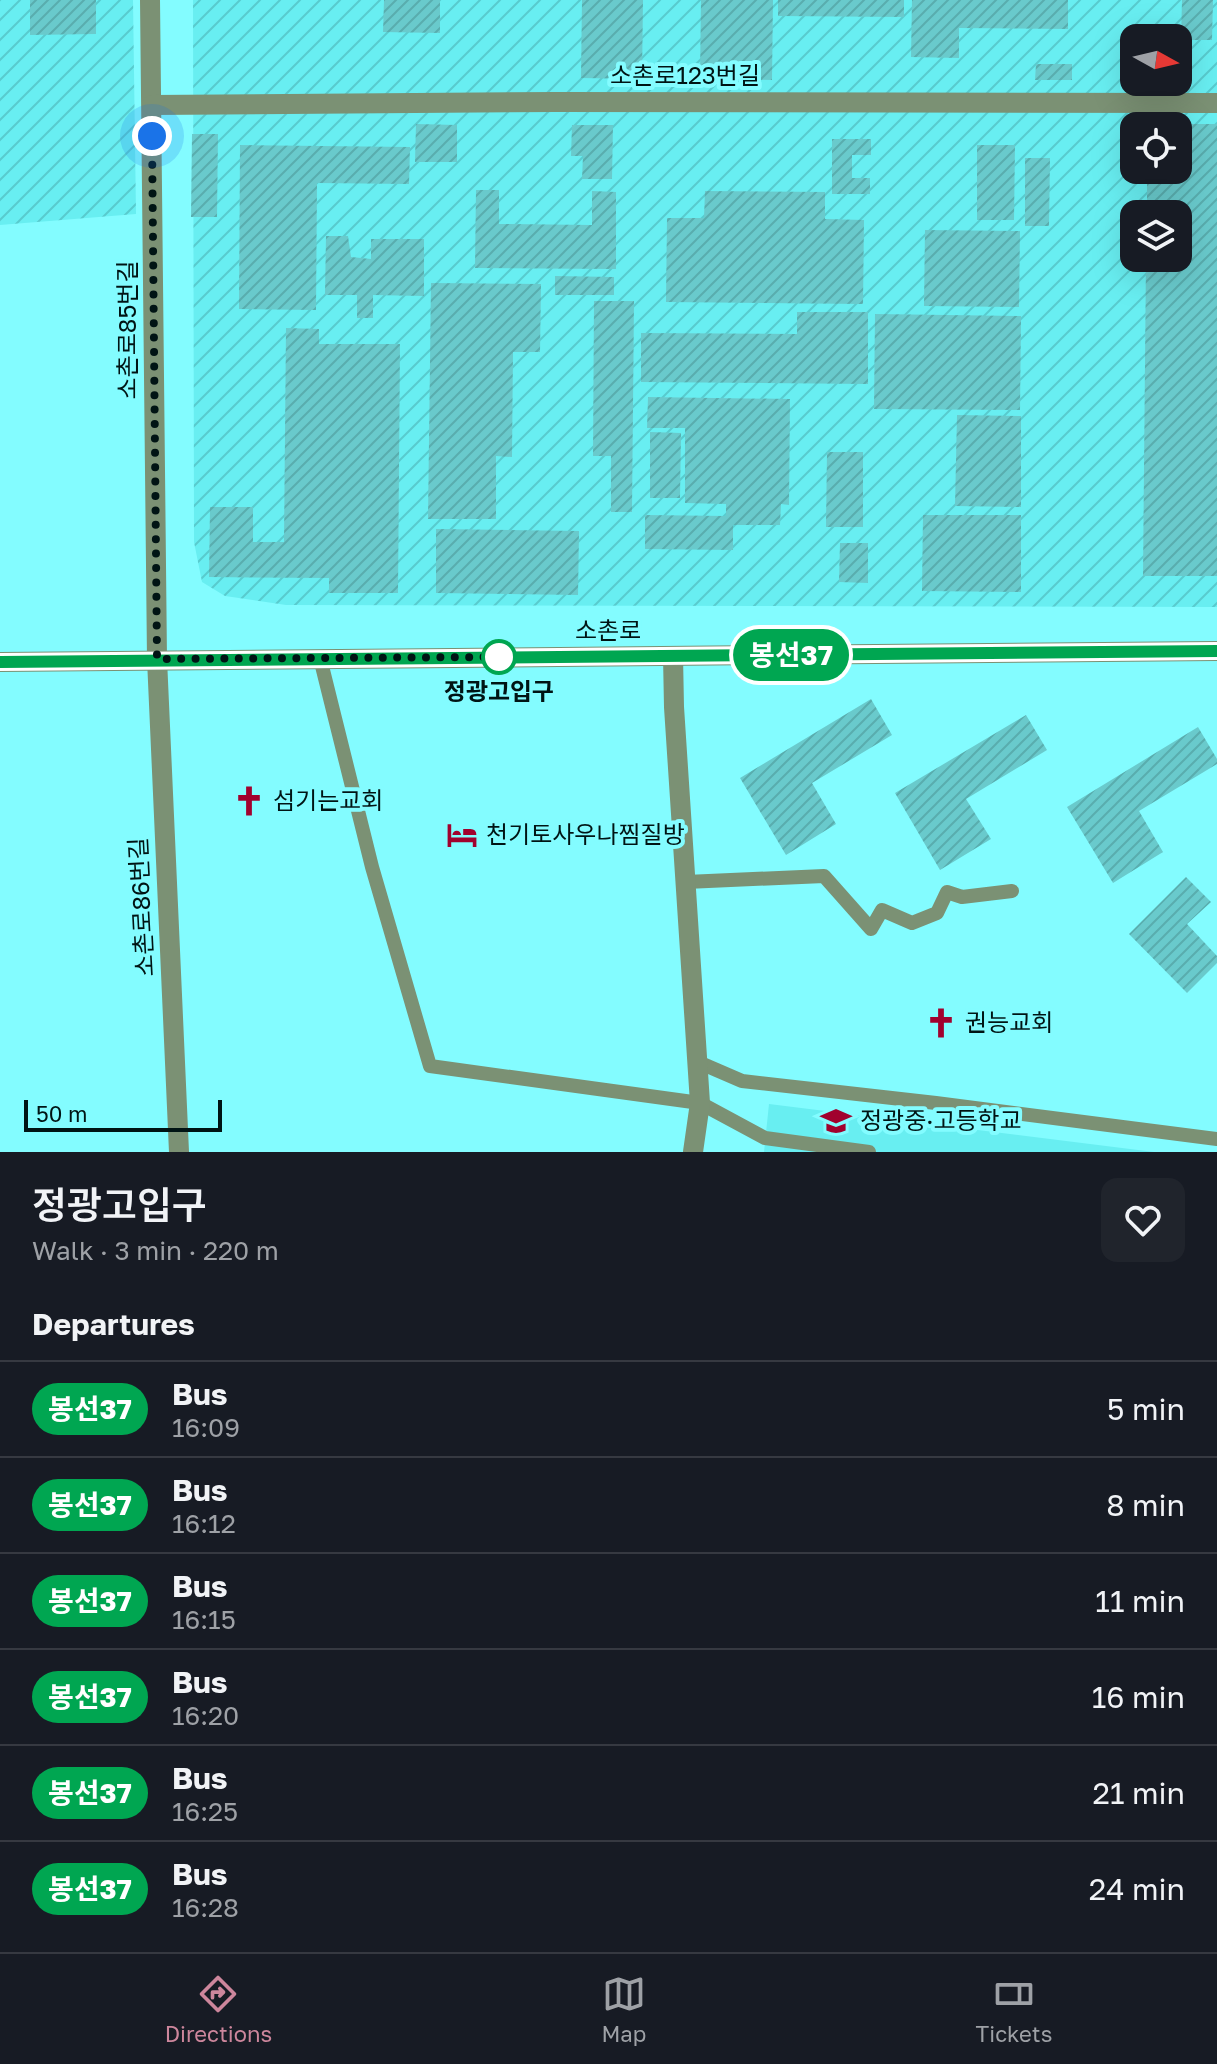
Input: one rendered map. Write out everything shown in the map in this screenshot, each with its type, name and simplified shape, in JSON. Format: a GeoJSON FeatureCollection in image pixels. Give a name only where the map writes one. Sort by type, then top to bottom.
{"type":"FeatureCollection","features":[{"type":"Feature","properties":{"kind":"street","name":"소촌로85번길"},"geometry":{"type":"LineString","coordinates":[[150,0],[157,659]]}},
{"type":"Feature","properties":{"kind":"street","name":"소촌로123번길"},"geometry":{"type":"LineString","coordinates":[[152,105],[1217,103]]}},
{"type":"Feature","properties":{"kind":"street","name":"소촌로"},"geometry":{"type":"LineString","coordinates":[[0,662],[1217,651]]}},
{"type":"Feature","properties":{"kind":"street"},"geometry":{"type":"LineString","coordinates":[[673,656],[700,1103],[693,1152]]}},
{"type":"Feature","properties":{"kind":"street","name":"소촌로86번길"},"geometry":{"type":"LineString","coordinates":[[157,659],[179,1152]]}},
{"type":"Feature","properties":{"kind":"lane"},"geometry":{"type":"LineString","coordinates":[[320,658],[372,867],[430,1066],[700,1103],[765,1138],[869,1152]]}},
{"type":"Feature","properties":{"kind":"lane"},"geometry":{"type":"LineString","coordinates":[[686,882],[824,876],[871,929],[882,910],[912,923],[937,913],[947,892],[962,897],[1012,891]]}},
{"type":"Feature","properties":{"kind":"lane"},"geometry":{"type":"LineString","coordinates":[[698,1062],[742,1081],[1217,1139]]}},
{"type":"Feature","properties":{"kind":"shaded area"},"geometry":{"type":"Polygon","coordinates":[[[0,0],[133,0],[136,214],[0,225],[0,0]]]}},
{"type":"Feature","properties":{"kind":"shaded area"},"geometry":{"type":"Polygon","coordinates":[[[193,0],[1217,0],[1217,607],[286,605],[225,596],[202,582],[194,542],[193,0]]]}},
{"type":"Feature","properties":{"kind":"shaded area","name":"정광중·고등학교"},"geometry":{"type":"Polygon","coordinates":[[[769,1104],[1154,1152],[764,1152],[769,1104]]]}},
{"type":"Feature","properties":{"kind":"building"},"geometry":{"type":"Polygon","coordinates":[[[30,0],[96,0],[96,34],[30,35],[30,0]]]}},
{"type":"Feature","properties":{"kind":"building"},"geometry":{"type":"Polygon","coordinates":[[[384,0],[440,0],[440,33],[383,32],[384,0]]]}},
{"type":"Feature","properties":{"kind":"building"},"geometry":{"type":"Polygon","coordinates":[[[582,0],[643,0],[642,79],[581,78],[582,0]]]}},
{"type":"Feature","properties":{"kind":"building"},"geometry":{"type":"Polygon","coordinates":[[[701,0],[773,0],[772,80],[700,79],[701,0]]]}},
{"type":"Feature","properties":{"kind":"building"},"geometry":{"type":"Polygon","coordinates":[[[778,0],[904,0],[904,17],[778,16],[778,0]]]}},
{"type":"Feature","properties":{"kind":"building"},"geometry":{"type":"Polygon","coordinates":[[[912,0],[1068,0],[1068,29],[959,28],[959,58],[911,57],[912,0]]]}},
{"type":"Feature","properties":{"kind":"building"},"geometry":{"type":"Polygon","coordinates":[[[1182,0],[1213,0],[1212,40],[1192,40],[1192,24],[1181,24],[1182,0]]]}},
{"type":"Feature","properties":{"kind":"building"},"geometry":{"type":"Polygon","coordinates":[[[1036,64],[1072,64],[1072,80],[1035,80],[1036,64]]]}},
{"type":"Feature","properties":{"kind":"building"},"geometry":{"type":"Polygon","coordinates":[[[416,124],[457,125],[457,162],[415,162],[416,124]]]}},
{"type":"Feature","properties":{"kind":"building"},"geometry":{"type":"Polygon","coordinates":[[[1192,124],[1217,124],[1217,576],[1143,576],[1146,272],[1192,272],[1192,200],[1147,200],[1147,184],[1192,184],[1192,124]]]}},
{"type":"Feature","properties":{"kind":"building"},"geometry":{"type":"Polygon","coordinates":[[[572,125],[613,125],[612,179],[582,179],[583,156],[571,156],[572,125]]]}},
{"type":"Feature","properties":{"kind":"building"},"geometry":{"type":"Polygon","coordinates":[[[192,134],[218,134],[217,217],[191,217],[192,134]]]}},
{"type":"Feature","properties":{"kind":"building"},"geometry":{"type":"Polygon","coordinates":[[[832,139],[871,139],[871,155],[852,155],[852,178],[870,178],[870,194],[832,194],[832,139]]]}},
{"type":"Feature","properties":{"kind":"building"},"geometry":{"type":"Polygon","coordinates":[[[240,145],[410,147],[409,184],[317,183],[316,310],[239,309],[240,145]]]}},
{"type":"Feature","properties":{"kind":"building"},"geometry":{"type":"Polygon","coordinates":[[[977,145],[1015,145],[1014,220],[977,220],[977,145]]]}},
{"type":"Feature","properties":{"kind":"building"},"geometry":{"type":"Polygon","coordinates":[[[1025,158],[1050,158],[1049,226],[1025,226],[1025,158]]]}},
{"type":"Feature","properties":{"kind":"building"},"geometry":{"type":"Polygon","coordinates":[[[476,190],[499,190],[499,224],[592,225],[592,191],[616,192],[616,269],[475,268],[476,190]]]}},
{"type":"Feature","properties":{"kind":"building"},"geometry":{"type":"Polygon","coordinates":[[[705,191],[825,192],[825,219],[864,220],[863,304],[666,302],[667,218],[704,218],[705,191]]]}},
{"type":"Feature","properties":{"kind":"building"},"geometry":{"type":"Polygon","coordinates":[[[925,230],[1020,231],[1019,307],[924,306],[925,230]]]}},
{"type":"Feature","properties":{"kind":"building"},"geometry":{"type":"Polygon","coordinates":[[[326,236],[348,236],[351,257],[371,259],[371,239],[424,239],[424,296],[373,295],[373,318],[357,318],[357,295],[325,295],[326,236]]]}},
{"type":"Feature","properties":{"kind":"building"},"geometry":{"type":"Polygon","coordinates":[[[555,276],[614,277],[614,295],[555,295],[555,276]]]}},
{"type":"Feature","properties":{"kind":"building"},"geometry":{"type":"Polygon","coordinates":[[[431,283],[541,284],[540,352],[513,352],[512,457],[496,456],[496,519],[428,519],[431,283]]]}},
{"type":"Feature","properties":{"kind":"building"},"geometry":{"type":"Polygon","coordinates":[[[594,301],[634,301],[632,512],[611,512],[611,456],[593,456],[594,301]]]}},
{"type":"Feature","properties":{"kind":"building"},"geometry":{"type":"Polygon","coordinates":[[[797,312],[868,312],[868,384],[641,382],[641,333],[797,334],[797,312]]]}},
{"type":"Feature","properties":{"kind":"building"},"geometry":{"type":"Polygon","coordinates":[[[875,314],[1021,316],[1020,410],[874,409],[875,314]]]}},
{"type":"Feature","properties":{"kind":"building"},"geometry":{"type":"Polygon","coordinates":[[[286,328],[319,329],[319,344],[400,344],[398,593],[329,593],[329,578],[209,577],[210,507],[253,507],[253,542],[284,542],[286,328]]]}},
{"type":"Feature","properties":{"kind":"building"},"geometry":{"type":"Polygon","coordinates":[[[648,397],[790,399],[789,505],[781,504],[780,525],[733,525],[733,550],[645,549],[645,515],[726,516],[726,504],[685,503],[685,428],[647,428],[648,397]]]}},
{"type":"Feature","properties":{"kind":"building"},"geometry":{"type":"Polygon","coordinates":[[[957,415],[1021,416],[1021,507],[955,506],[957,415]]]}},
{"type":"Feature","properties":{"kind":"building"},"geometry":{"type":"Polygon","coordinates":[[[650,432],[681,433],[680,498],[650,498],[650,432]]]}},
{"type":"Feature","properties":{"kind":"building"},"geometry":{"type":"Polygon","coordinates":[[[827,452],[863,452],[863,527],[826,527],[827,452]]]}},
{"type":"Feature","properties":{"kind":"building"},"geometry":{"type":"Polygon","coordinates":[[[923,515],[1021,515],[1021,592],[922,591],[923,515]]]}},
{"type":"Feature","properties":{"kind":"building"},"geometry":{"type":"Polygon","coordinates":[[[436,529],[579,531],[578,595],[436,593],[436,529]]]}},
{"type":"Feature","properties":{"kind":"building"},"geometry":{"type":"Polygon","coordinates":[[[840,543],[868,543],[868,583],[839,582],[840,543]]]}},
{"type":"Feature","properties":{"kind":"building"},"geometry":{"type":"Polygon","coordinates":[[[871,699],[892,735],[812,783],[836,824],[786,855],[740,778],[871,699]]]}},
{"type":"Feature","properties":{"kind":"building"},"geometry":{"type":"Polygon","coordinates":[[[1026,715],[1047,750],[966,799],[991,839],[940,870],[895,793],[1026,715]]]}},
{"type":"Feature","properties":{"kind":"building"},"geometry":{"type":"Polygon","coordinates":[[[1198,727],[1217,764],[1139,811],[1163,852],[1113,883],[1067,807],[1198,727]]]}},
{"type":"Feature","properties":{"kind":"building"},"geometry":{"type":"Polygon","coordinates":[[[1186,877],[1211,902],[1187,924],[1217,956],[1217,963],[1187,993],[1129,934],[1186,877]]]}},
{"type":"Feature","properties":{"kind":"bus line","name":"봉선37"},"geometry":{"type":"LineString","coordinates":[[0,662],[1217,651]]}},
{"type":"Feature","properties":{"kind":"place","name":"정광고입구"},"geometry":{"type":"Point","coordinates":[499,657]}},
{"type":"Feature","properties":{"kind":"place","name":"섬기는교회"},"geometry":{"type":"Point","coordinates":[249,801]}},
{"type":"Feature","properties":{"kind":"place","name":"천기토사우나찜질방"},"geometry":{"type":"Point","coordinates":[462,835]}},
{"type":"Feature","properties":{"kind":"place","name":"권능교회"},"geometry":{"type":"Point","coordinates":[941,1023]}},
{"type":"Feature","properties":{"kind":"place","name":"정광중·고등학교"},"geometry":{"type":"Point","coordinates":[836,1121]}},
{"type":"Feature","properties":{"kind":"route"},"geometry":{"type":"LineString","coordinates":[[152,136],[157,659],[499,657]]}}]}
